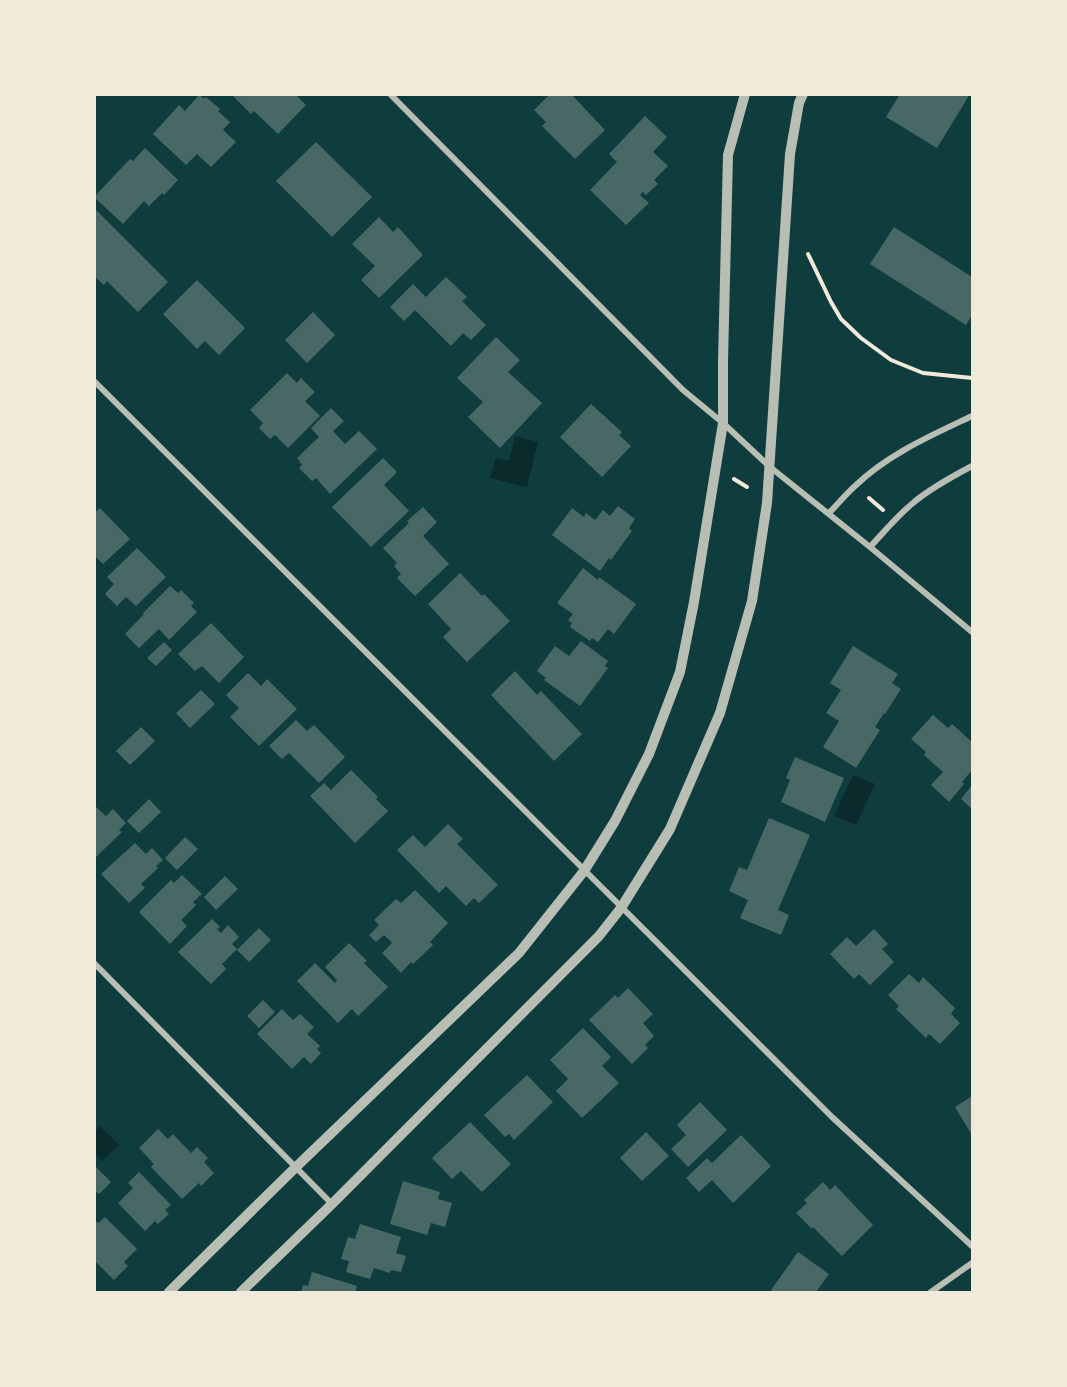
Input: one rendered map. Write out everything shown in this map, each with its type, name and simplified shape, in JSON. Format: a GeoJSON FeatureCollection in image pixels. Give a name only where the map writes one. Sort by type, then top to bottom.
{"type":"FeatureCollection","features":[{"type":"Feature","properties":{"kind":"street"},"geometry":{"type":"LineString","coordinates":[[390,94],[683,390],[793,487],[829,513],[972,632]]}},
{"type":"Feature","properties":{"kind":"street"},"geometry":{"type":"LineString","coordinates":[[169,1293],[296,1167],[519,953],[584,871],[615,821],[649,754],[680,672],[694,603],[723,423],[728,155],[745,94]]}},
{"type":"Feature","properties":{"kind":"street"},"geometry":{"type":"LineString","coordinates":[[241,1293],[599,936],[621,908],[670,829],[720,713],[752,602],[766,517],[790,154],[799,103],[803,94]]}},
{"type":"Feature","properties":{"kind":"street"},"geometry":{"type":"LineString","coordinates":[[94,381],[832,1117],[972,1246]]}},
{"type":"Feature","properties":{"kind":"street"},"geometry":{"type":"LineString","coordinates":[[829,513],[855,486],[883,463],[932,434],[972,416]]}},
{"type":"Feature","properties":{"kind":"street"},"geometry":{"type":"LineString","coordinates":[[870,547],[914,502],[972,466]]}},
{"type":"Feature","properties":{"kind":"street"},"geometry":{"type":"LineString","coordinates":[[94,963],[332,1204]]}},
{"type":"Feature","properties":{"kind":"street"},"geometry":{"type":"LineString","coordinates":[[931,1293],[972,1263]]}},
{"type":"Feature","properties":{"kind":"path"},"geometry":{"type":"LineString","coordinates":[[808,254],[841,318],[861,338],[891,360],[923,373],[972,378]]}},
{"type":"Feature","properties":{"kind":"path"},"geometry":{"type":"LineString","coordinates":[[734,479],[748,488]]}},
{"type":"Feature","properties":{"kind":"path"},"geometry":{"type":"LineString","coordinates":[[869,498],[884,510]]}},
{"type":"Feature","properties":{"kind":"water"},"geometry":{"type":"Polygon","coordinates":[[[515,436],[538,442],[527,487],[490,478],[496,458],[509,461],[515,436]]]}},
{"type":"Feature","properties":{"kind":"water"},"geometry":{"type":"Polygon","coordinates":[[[853,775],[875,784],[856,825],[834,816],[853,775]]]}},
{"type":"Feature","properties":{"kind":"water"},"geometry":{"type":"Polygon","coordinates":[[[100,1126],[119,1145],[102,1161],[95,1153],[95,1131],[100,1126]]]}},
{"type":"Feature","properties":{"kind":"building"},"geometry":{"type":"Polygon","coordinates":[[[231,94],[295,94],[306,105],[278,134],[254,111],[251,114],[231,94]]]}},
{"type":"Feature","properties":{"kind":"building"},"geometry":{"type":"Polygon","coordinates":[[[550,94],[571,94],[605,130],[575,159],[542,126],[546,122],[534,110],[550,94]]]}},
{"type":"Feature","properties":{"kind":"building"},"geometry":{"type":"Polygon","coordinates":[[[900,94],[970,94],[937,148],[886,117],[900,94]]]}},
{"type":"Feature","properties":{"kind":"building"},"geometry":{"type":"Polygon","coordinates":[[[199,95],[204,99],[206,97],[220,109],[218,111],[230,122],[223,130],[236,142],[211,167],[197,154],[186,165],[153,134],[179,105],[185,111],[199,95]]]}},
{"type":"Feature","properties":{"kind":"building"},"geometry":{"type":"Polygon","coordinates":[[[645,116],[667,137],[653,152],[668,166],[654,180],[658,184],[646,195],[643,192],[640,195],[649,203],[626,225],[590,190],[617,162],[609,154],[645,116]]]}},
{"type":"Feature","properties":{"kind":"building"},"geometry":{"type":"Polygon","coordinates":[[[316,142],[372,197],[332,237],[276,181],[316,142]]]}},
{"type":"Feature","properties":{"kind":"building"},"geometry":{"type":"Polygon","coordinates":[[[145,148],[178,180],[164,195],[162,193],[149,206],[144,201],[123,224],[94,197],[130,159],[133,161],[145,148]]]}},
{"type":"Feature","properties":{"kind":"building"},"geometry":{"type":"Polygon","coordinates":[[[94,208],[168,282],[138,312],[107,281],[104,285],[94,276],[94,208]]]}},
{"type":"Feature","properties":{"kind":"building"},"geometry":{"type":"Polygon","coordinates":[[[379,217],[393,232],[398,227],[423,255],[379,298],[361,280],[375,266],[352,244],[379,217]]]}},
{"type":"Feature","properties":{"kind":"building"},"geometry":{"type":"Polygon","coordinates":[[[894,227],[972,277],[972,315],[966,325],[870,264],[894,227]]]}},
{"type":"Feature","properties":{"kind":"building"},"geometry":{"type":"Polygon","coordinates":[[[446,277],[467,297],[462,301],[486,325],[471,340],[463,333],[451,346],[415,310],[404,321],[390,307],[413,284],[426,297],[446,277]]]}},
{"type":"Feature","properties":{"kind":"building"},"geometry":{"type":"Polygon","coordinates":[[[197,280],[245,328],[219,355],[205,341],[197,349],[163,314],[197,280]]]}},
{"type":"Feature","properties":{"kind":"building"},"geometry":{"type":"Polygon","coordinates":[[[313,312],[335,335],[307,363],[285,340],[313,312]]]}},
{"type":"Feature","properties":{"kind":"building"},"geometry":{"type":"Polygon","coordinates":[[[496,337],[520,360],[508,372],[542,403],[500,448],[468,417],[483,402],[457,378],[496,337]]]}},
{"type":"Feature","properties":{"kind":"building"},"geometry":{"type":"Polygon","coordinates":[[[287,373],[297,383],[301,378],[315,392],[305,401],[320,416],[288,448],[275,435],[270,439],[259,428],[263,423],[250,410],[287,373]]]}},
{"type":"Feature","properties":{"kind":"building"},"geometry":{"type":"Polygon","coordinates":[[[591,404],[622,432],[619,435],[631,446],[602,477],[560,437],[591,404]]]}},
{"type":"Feature","properties":{"kind":"building"},"geometry":{"type":"Polygon","coordinates":[[[331,408],[344,421],[333,431],[345,444],[359,431],[377,449],[330,494],[316,478],[312,481],[299,468],[302,465],[297,458],[319,437],[311,428],[331,408]]]}},
{"type":"Feature","properties":{"kind":"building"},"geometry":{"type":"Polygon","coordinates":[[[383,458],[397,472],[384,485],[409,511],[371,547],[332,507],[383,458]]]}},
{"type":"Feature","properties":{"kind":"building"},"geometry":{"type":"Polygon","coordinates":[[[618,506],[635,519],[629,528],[632,531],[600,571],[552,535],[572,508],[584,517],[586,513],[595,520],[603,510],[610,516],[618,506]]]}},
{"type":"Feature","properties":{"kind":"building"},"geometry":{"type":"Polygon","coordinates":[[[423,507],[437,522],[423,536],[449,564],[415,596],[397,578],[401,574],[394,566],[397,563],[383,548],[423,507]]]}},
{"type":"Feature","properties":{"kind":"building"},"geometry":{"type":"Polygon","coordinates":[[[100,508],[130,539],[103,564],[94,555],[94,513],[100,508]]]}},
{"type":"Feature","properties":{"kind":"building"},"geometry":{"type":"Polygon","coordinates":[[[137,548],[166,577],[136,606],[126,597],[117,606],[105,594],[114,584],[107,577],[137,548]]]}},
{"type":"Feature","properties":{"kind":"building"},"geometry":{"type":"Polygon","coordinates":[[[583,568],[636,604],[614,634],[608,629],[598,642],[592,638],[590,641],[570,627],[572,623],[568,620],[573,614],[557,603],[583,568]]]}},
{"type":"Feature","properties":{"kind":"building"},"geometry":{"type":"Polygon","coordinates":[[[460,573],[510,621],[467,662],[443,637],[451,629],[428,604],[460,573]]]}},
{"type":"Feature","properties":{"kind":"building"},"geometry":{"type":"Polygon","coordinates":[[[170,586],[178,593],[181,590],[194,603],[191,606],[197,612],[169,640],[159,629],[139,648],[125,634],[170,586]]]}},
{"type":"Feature","properties":{"kind":"building"},"geometry":{"type":"Polygon","coordinates":[[[211,623],[244,657],[219,683],[202,666],[195,671],[178,654],[211,623]]]}},
{"type":"Feature","properties":{"kind":"building"},"geometry":{"type":"Polygon","coordinates":[[[581,641],[608,661],[605,666],[608,668],[580,706],[544,680],[546,678],[537,671],[555,646],[569,656],[581,641]]]}},
{"type":"Feature","properties":{"kind":"building"},"geometry":{"type":"Polygon","coordinates":[[[164,642],[172,650],[156,666],[147,658],[164,642]]]}},
{"type":"Feature","properties":{"kind":"building"},"geometry":{"type":"Polygon","coordinates":[[[853,646],[898,674],[892,683],[901,689],[875,727],[880,730],[856,768],[823,747],[839,721],[826,713],[841,690],[830,683],[853,646]]]}},
{"type":"Feature","properties":{"kind":"building"},"geometry":{"type":"Polygon","coordinates":[[[515,671],[537,695],[541,691],[582,734],[554,761],[491,695],[515,671]]]}},
{"type":"Feature","properties":{"kind":"building"},"geometry":{"type":"Polygon","coordinates":[[[248,673],[261,686],[267,679],[297,709],[259,746],[230,717],[239,708],[226,695],[248,673]]]}},
{"type":"Feature","properties":{"kind":"building"},"geometry":{"type":"Polygon","coordinates":[[[201,690],[215,704],[190,728],[176,713],[201,690]]]}},
{"type":"Feature","properties":{"kind":"building"},"geometry":{"type":"Polygon","coordinates":[[[933,715],[948,728],[952,724],[972,742],[972,770],[949,802],[931,785],[943,772],[924,755],[926,752],[911,739],[933,715]]]}},
{"type":"Feature","properties":{"kind":"building"},"geometry":{"type":"Polygon","coordinates":[[[296,720],[307,731],[314,725],[345,757],[319,783],[289,753],[282,759],[269,746],[296,720]]]}},
{"type":"Feature","properties":{"kind":"building"},"geometry":{"type":"Polygon","coordinates":[[[141,727],[155,741],[130,765],[116,751],[141,727]]]}},
{"type":"Feature","properties":{"kind":"building"},"geometry":{"type":"Polygon","coordinates":[[[795,757],[844,778],[825,822],[781,802],[790,780],[786,778],[795,757]]]}},
{"type":"Feature","properties":{"kind":"building"},"geometry":{"type":"Polygon","coordinates":[[[351,770],[378,797],[376,799],[388,811],[355,843],[310,796],[324,783],[331,790],[351,770]]]}},
{"type":"Feature","properties":{"kind":"building"},"geometry":{"type":"Polygon","coordinates":[[[972,785],[972,809],[961,799],[972,785]]]}},
{"type":"Feature","properties":{"kind":"building"},"geometry":{"type":"Polygon","coordinates":[[[149,799],[161,812],[139,833],[127,821],[149,799]]]}},
{"type":"Feature","properties":{"kind":"building"},"geometry":{"type":"Polygon","coordinates":[[[96,807],[106,816],[113,809],[126,823],[119,830],[122,832],[94,859],[94,808],[96,807]]]}},
{"type":"Feature","properties":{"kind":"building"},"geometry":{"type":"Polygon","coordinates":[[[769,818],[810,835],[778,910],[789,915],[781,935],[740,918],[748,900],[729,891],[739,867],[747,870],[769,818]]]}},
{"type":"Feature","properties":{"kind":"building"},"geometry":{"type":"Polygon","coordinates":[[[448,824],[463,839],[457,844],[498,885],[479,903],[474,898],[466,906],[446,886],[439,893],[397,850],[413,835],[425,847],[448,824]]]}},
{"type":"Feature","properties":{"kind":"building"},"geometry":{"type":"Polygon","coordinates":[[[185,837],[198,849],[177,870],[165,858],[185,837]]]}},
{"type":"Feature","properties":{"kind":"building"},"geometry":{"type":"Polygon","coordinates":[[[135,843],[146,854],[152,848],[163,860],[141,884],[145,888],[129,903],[101,874],[135,843]]]}},
{"type":"Feature","properties":{"kind":"building"},"geometry":{"type":"Polygon","coordinates":[[[182,875],[202,894],[193,902],[196,905],[181,920],[187,926],[170,944],[139,912],[171,880],[174,883],[182,875]]]}},
{"type":"Feature","properties":{"kind":"building"},"geometry":{"type":"Polygon","coordinates":[[[225,876],[238,889],[216,910],[204,897],[225,876]]]}},
{"type":"Feature","properties":{"kind":"building"},"geometry":{"type":"Polygon","coordinates":[[[415,890],[448,923],[430,942],[433,945],[401,973],[382,953],[392,943],[384,935],[376,942],[369,935],[379,925],[374,920],[396,899],[401,903],[415,890]]]}},
{"type":"Feature","properties":{"kind":"building"},"geometry":{"type":"Polygon","coordinates":[[[212,919],[220,927],[217,929],[221,933],[228,925],[239,937],[232,944],[237,949],[222,964],[226,969],[211,984],[178,952],[212,919]]]}},
{"type":"Feature","properties":{"kind":"building"},"geometry":{"type":"Polygon","coordinates":[[[259,928],[271,940],[249,962],[237,950],[259,928]]]}},
{"type":"Feature","properties":{"kind":"building"},"geometry":{"type":"Polygon","coordinates":[[[874,929],[888,944],[882,949],[894,962],[870,985],[859,974],[854,979],[830,954],[847,937],[856,946],[874,929]]]}},
{"type":"Feature","properties":{"kind":"building"},"geometry":{"type":"Polygon","coordinates":[[[349,943],[367,961],[364,963],[388,987],[358,1016],[352,1009],[338,1023],[297,981],[315,963],[335,983],[337,980],[325,967],[349,943]]]}},
{"type":"Feature","properties":{"kind":"building"},"geometry":{"type":"Polygon","coordinates":[[[909,974],[919,983],[923,977],[955,1008],[951,1014],[960,1023],[940,1044],[929,1034],[926,1038],[896,1009],[899,1006],[888,995],[909,974]]]}},
{"type":"Feature","properties":{"kind":"building"},"geometry":{"type":"Polygon","coordinates":[[[628,988],[653,1014],[643,1023],[654,1036],[645,1045],[648,1048],[632,1064],[589,1020],[615,995],[618,998],[628,988]]]}},
{"type":"Feature","properties":{"kind":"building"},"geometry":{"type":"Polygon","coordinates":[[[263,1000],[275,1012],[259,1028],[247,1016],[263,1000]]]}},
{"type":"Feature","properties":{"kind":"building"},"geometry":{"type":"Polygon","coordinates":[[[282,1009],[293,1020],[300,1014],[314,1027],[307,1034],[320,1046],[317,1049],[321,1053],[311,1064],[304,1057],[292,1069],[257,1034],[282,1009]]]}},
{"type":"Feature","properties":{"kind":"building"},"geometry":{"type":"Polygon","coordinates":[[[583,1028],[611,1057],[602,1066],[619,1083],[582,1118],[556,1091],[568,1079],[550,1060],[583,1028]]]}},
{"type":"Feature","properties":{"kind":"building"},"geometry":{"type":"Polygon","coordinates":[[[527,1075],[553,1102],[514,1140],[509,1134],[505,1137],[484,1115],[527,1075]]]}},
{"type":"Feature","properties":{"kind":"building"},"geometry":{"type":"Polygon","coordinates":[[[972,1096],[972,1135],[955,1107],[972,1096]]]}},
{"type":"Feature","properties":{"kind":"building"},"geometry":{"type":"Polygon","coordinates":[[[700,1102],[727,1130],[688,1167],[671,1149],[686,1135],[677,1125],[700,1102]]]}},
{"type":"Feature","properties":{"kind":"building"},"geometry":{"type":"Polygon","coordinates":[[[470,1122],[511,1164],[482,1192],[461,1171],[452,1179],[432,1158],[470,1122]]]}},
{"type":"Feature","properties":{"kind":"building"},"geometry":{"type":"Polygon","coordinates":[[[158,1129],[168,1139],[173,1134],[191,1153],[197,1147],[208,1158],[204,1162],[214,1173],[201,1186],[199,1183],[182,1199],[151,1167],[154,1164],[139,1148],[158,1129]]]}},
{"type":"Feature","properties":{"kind":"building"},"geometry":{"type":"Polygon","coordinates":[[[646,1132],[669,1156],[642,1181],[620,1158],[646,1132]]]}},
{"type":"Feature","properties":{"kind":"building"},"geometry":{"type":"Polygon","coordinates":[[[741,1135],[771,1166],[733,1203],[712,1180],[699,1192],[686,1178],[707,1158],[712,1163],[741,1135]]]}},
{"type":"Feature","properties":{"kind":"building"},"geometry":{"type":"Polygon","coordinates":[[[94,1165],[111,1182],[99,1194],[94,1190],[94,1165]]]}},
{"type":"Feature","properties":{"kind":"building"},"geometry":{"type":"Polygon","coordinates":[[[139,1172],[171,1205],[165,1210],[169,1214],[158,1224],[155,1221],[145,1231],[118,1203],[133,1188],[128,1183],[139,1172]]]}},
{"type":"Feature","properties":{"kind":"building"},"geometry":{"type":"Polygon","coordinates":[[[403,1181],[440,1192],[438,1199],[452,1203],[445,1227],[431,1223],[427,1235],[390,1224],[403,1181]]]}},
{"type":"Feature","properties":{"kind":"building"},"geometry":{"type":"Polygon","coordinates":[[[823,1182],[830,1190],[835,1185],[873,1225],[842,1256],[796,1213],[807,1203],[804,1200],[823,1182]]]}},
{"type":"Feature","properties":{"kind":"building"},"geometry":{"type":"Polygon","coordinates":[[[105,1217],[137,1249],[124,1262],[128,1266],[114,1280],[94,1260],[94,1220],[98,1223],[105,1217]]]}},
{"type":"Feature","properties":{"kind":"building"},"geometry":{"type":"Polygon","coordinates":[[[360,1224],[401,1237],[396,1253],[406,1256],[401,1272],[391,1270],[390,1273],[374,1268],[370,1279],[346,1272],[349,1261],[341,1259],[348,1237],[355,1239],[360,1224]]]}},
{"type":"Feature","properties":{"kind":"building"},"geometry":{"type":"Polygon","coordinates":[[[798,1252],[829,1274],[816,1292],[774,1292],[771,1290],[798,1252]]]}},
{"type":"Feature","properties":{"kind":"building"},"geometry":{"type":"Polygon","coordinates":[[[312,1272],[357,1286],[355,1292],[301,1292],[303,1285],[308,1286],[312,1272]]]}}]}
